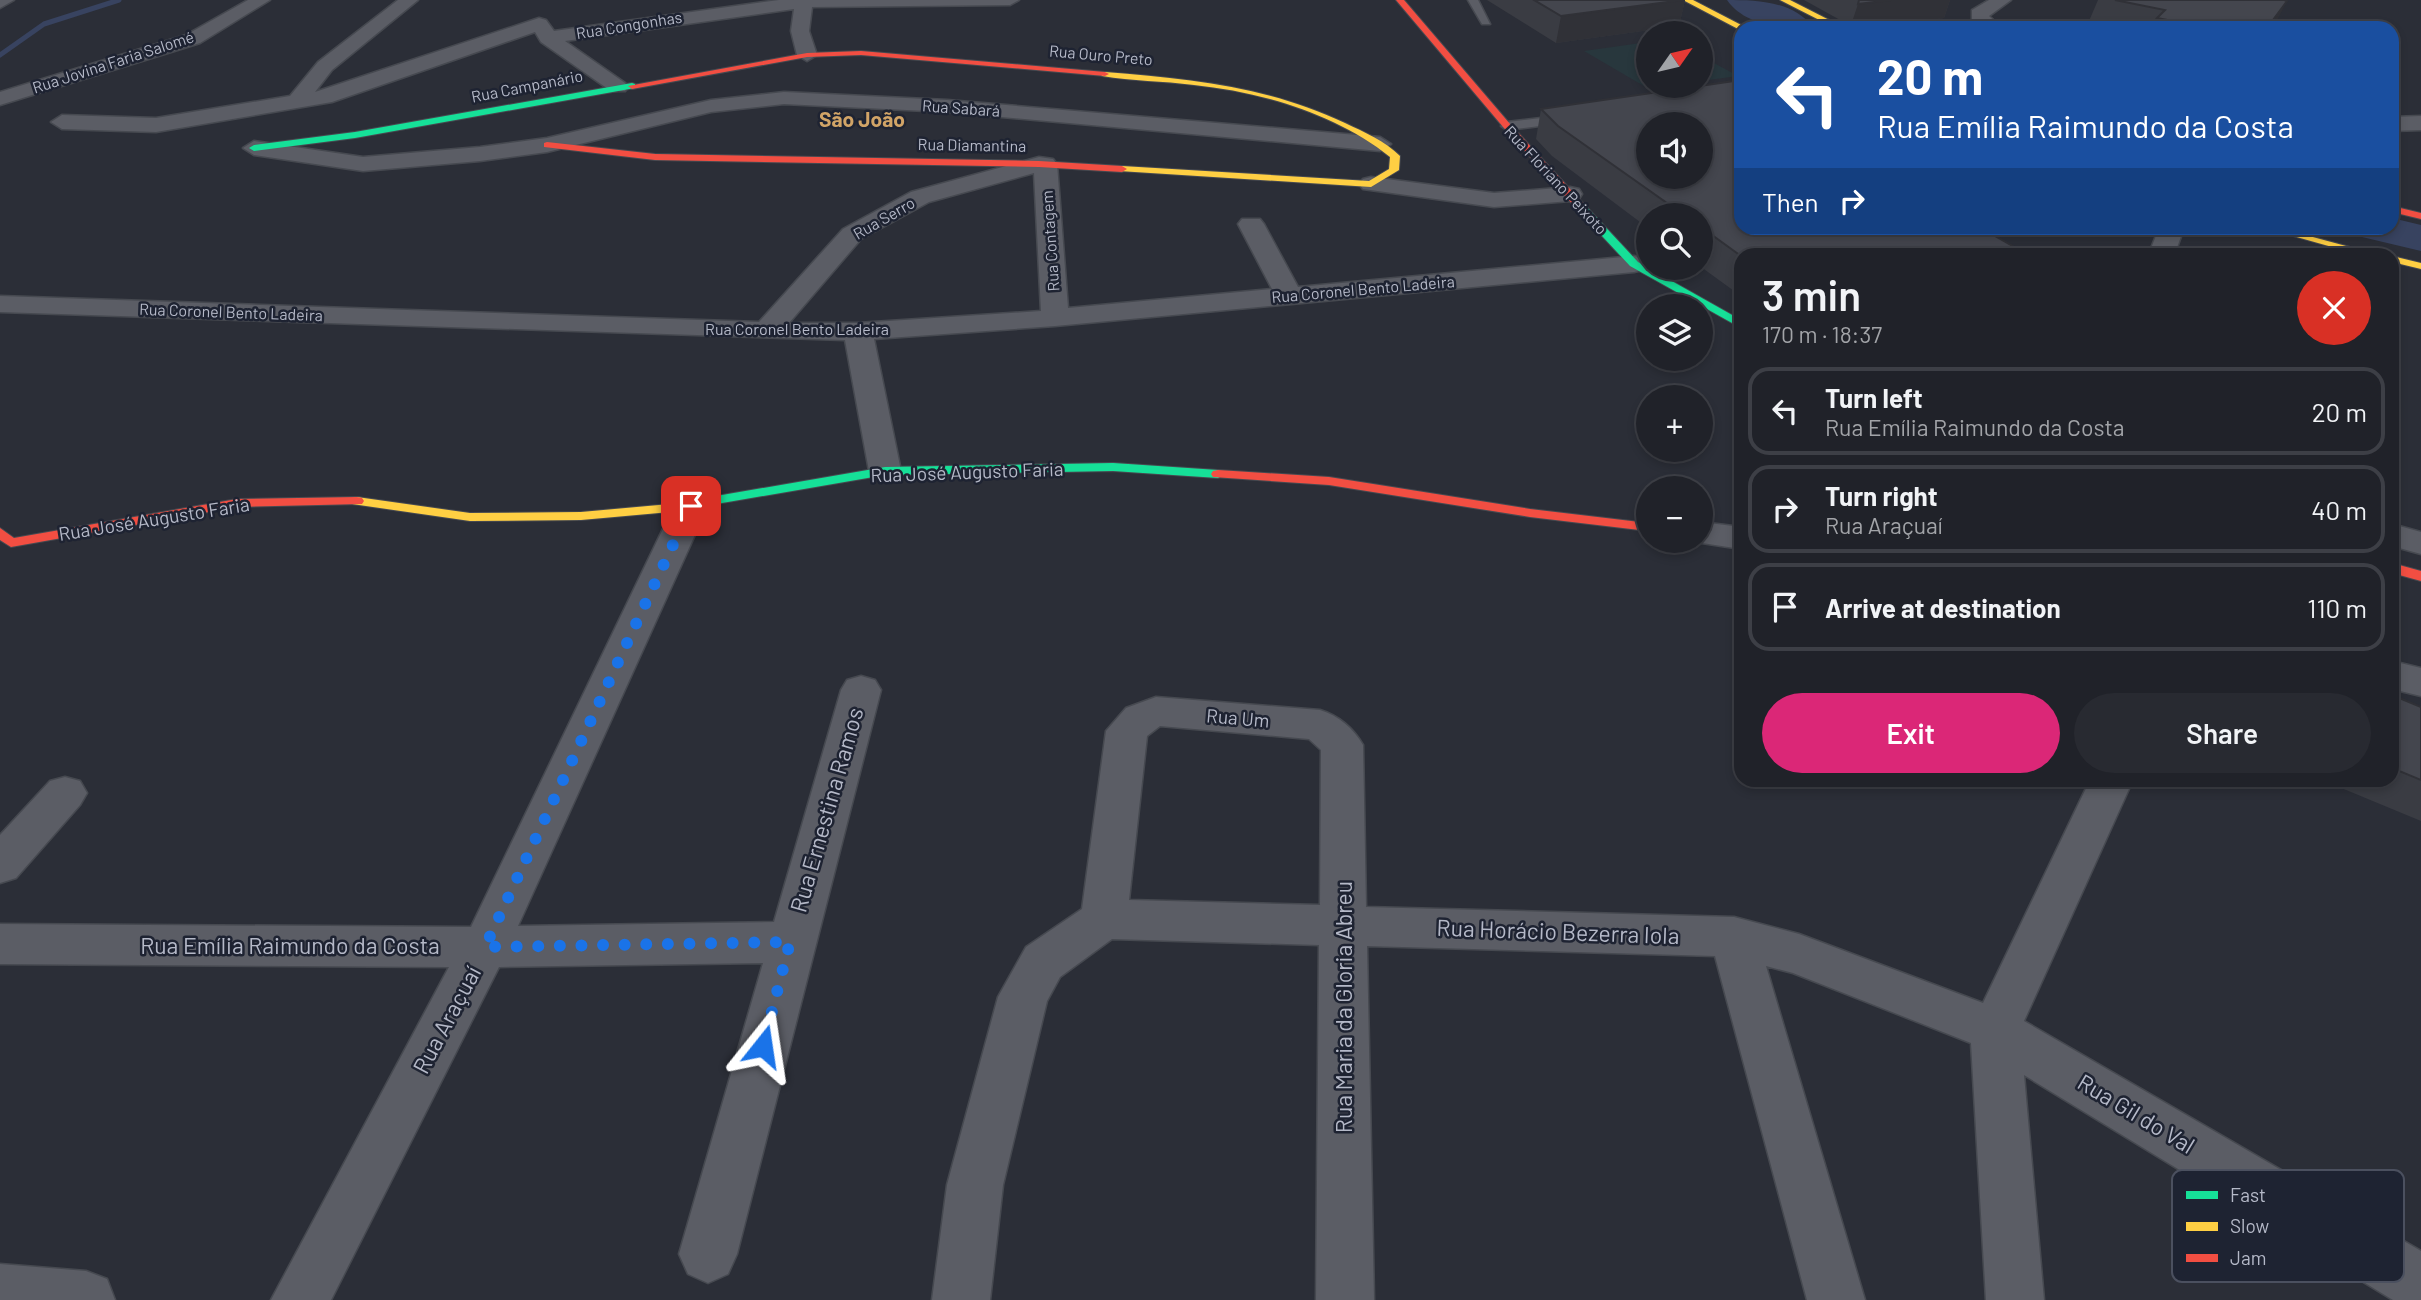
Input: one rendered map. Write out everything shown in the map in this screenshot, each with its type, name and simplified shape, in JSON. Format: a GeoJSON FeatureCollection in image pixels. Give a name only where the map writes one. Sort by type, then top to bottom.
{"type":"FeatureCollection","features":[{"type":"Feature","properties":{"kind":"street"},"geometry":{"type":"LineString","coordinates":[[0,3],[5,0]]}},
{"type":"Feature","properties":{"kind":"street","name":"Rua Jovina Faria Salomé"},"geometry":{"type":"LineString","coordinates":[[0,99],[192,38],[261,0]]}},
{"type":"Feature","properties":{"kind":"street"},"geometry":{"type":"LineString","coordinates":[[297,102],[325,66],[410,0]]}},
{"type":"Feature","properties":{"kind":"street","name":"Rua Floriano Peixoto"},"geometry":{"type":"LineString","coordinates":[[1400,0],[1507,126],[1634,264],[1734,321]]}},
{"type":"Feature","properties":{"kind":"street"},"geometry":{"type":"LineString","coordinates":[[1687,0],[1734,24]]}},
{"type":"Feature","properties":{"kind":"street"},"geometry":{"type":"LineString","coordinates":[[1784,0],[1827,21]]}},
{"type":"Feature","properties":{"kind":"street"},"geometry":{"type":"LineString","coordinates":[[1981,21],[1979,14],[2002,0]]}},
{"type":"Feature","properties":{"kind":"street"},"geometry":{"type":"LineString","coordinates":[[803,1],[800,31],[807,55]]}},
{"type":"Feature","properties":{"kind":"street","name":"Rua Congonhas"},"geometry":{"type":"LineString","coordinates":[[62,122],[156,125],[332,96],[544,31],[707,7],[803,1],[1007,1]]}},
{"type":"Feature","properties":{"kind":"street"},"geometry":{"type":"LineString","coordinates":[[548,2],[544,31],[618,87]]}},
{"type":"Feature","properties":{"kind":"street","name":"Rua Ouro Preto"},"geometry":{"type":"LineString","coordinates":[[807,55],[861,53],[1231,85],[1299,103],[1380,144]]}},
{"type":"Feature","properties":{"kind":"street","name":"Rua Campanário"},"geometry":{"type":"LineString","coordinates":[[254,148],[355,135],[807,55]]}},
{"type":"Feature","properties":{"kind":"street","name":"Rua Sabará"},"geometry":{"type":"LineString","coordinates":[[254,148],[363,164],[547,145],[711,106],[784,98],[947,106],[1380,144]]}},
{"type":"Feature","properties":{"kind":"street"},"geometry":{"type":"LineString","coordinates":[[2399,124],[2421,123]]}},
{"type":"Feature","properties":{"kind":"street"},"geometry":{"type":"LineString","coordinates":[[1371,184],[1394,170],[1395,156],[1380,144]]}},
{"type":"Feature","properties":{"kind":"street","name":"Rua Diamantina"},"geometry":{"type":"LineString","coordinates":[[547,145],[655,157],[1042,164],[1371,184]]}},
{"type":"Feature","properties":{"kind":"street","name":"Rua Contagem"},"geometry":{"type":"LineString","coordinates":[[1042,164],[1055,318]]}},
{"type":"Feature","properties":{"kind":"street","name":"Rua Serro"},"geometry":{"type":"LineString","coordinates":[[767,331],[852,234],[920,197],[1042,164]]}},
{"type":"Feature","properties":{"kind":"street"},"geometry":{"type":"LineString","coordinates":[[1371,184],[1494,200],[1570,194]]}},
{"type":"Feature","properties":{"kind":"street"},"geometry":{"type":"LineString","coordinates":[[2399,211],[2421,216]]}},
{"type":"Feature","properties":{"kind":"street"},"geometry":{"type":"LineString","coordinates":[[1251,224],[1289,295]]}},
{"type":"Feature","properties":{"kind":"street"},"geometry":{"type":"LineString","coordinates":[[2297,235],[2347,248]]}},
{"type":"Feature","properties":{"kind":"street"},"geometry":{"type":"LineString","coordinates":[[2399,261],[2421,266]]}},
{"type":"Feature","properties":{"kind":"street","name":"Rua Coronel Bento Ladeira"},"geometry":{"type":"LineString","coordinates":[[0,304],[858,332],[1055,318],[1634,264]]}},
{"type":"Feature","properties":{"kind":"street"},"geometry":{"type":"LineString","coordinates":[[0,328],[36,305]]}},
{"type":"Feature","properties":{"kind":"street"},"geometry":{"type":"LineString","coordinates":[[858,332],[885,471]]}},
{"type":"Feature","properties":{"kind":"street","name":"Rua José Augusto Faria"},"geometry":{"type":"LineString","coordinates":[[4,540],[237,503],[358,501],[470,517],[581,516],[691,506],[885,471],[1113,467],[1329,481],[1531,513],[1636,526]]}},
{"type":"Feature","properties":{"kind":"street","name":"Rua Araçuaí"},"geometry":{"type":"LineString","coordinates":[[300,1300],[485,947],[691,506]]}},
{"type":"Feature","properties":{"kind":"street"},"geometry":{"type":"LineString","coordinates":[[1713,534],[1734,537]]}},
{"type":"Feature","properties":{"kind":"street"},"geometry":{"type":"LineString","coordinates":[[2399,537],[2421,543]]}},
{"type":"Feature","properties":{"kind":"street"},"geometry":{"type":"LineString","coordinates":[[2399,570],[2421,576]]}},
{"type":"Feature","properties":{"kind":"street"},"geometry":{"type":"LineString","coordinates":[[2399,677],[2421,682]]}},
{"type":"Feature","properties":{"kind":"street","name":"Rua Ernestina Ramos"},"geometry":{"type":"LineString","coordinates":[[708,1254],[790,942],[861,690]]}},
{"type":"Feature","properties":{"kind":"street","name":"Rua Um"},"geometry":{"type":"LineString","coordinates":[[1104,919],[1127,731],[1140,719],[1156,711],[1320,725]]}},
{"type":"Feature","properties":{"kind":"street","name":"Rua Maria da Gloria Abreu"},"geometry":{"type":"LineString","coordinates":[[1320,725],[1342,745],[1345,1300]]}},
{"type":"Feature","properties":{"kind":"street"},"geometry":{"type":"LineString","coordinates":[[2015,1300],[1995,1030],[2109,787]]}},
{"type":"Feature","properties":{"kind":"street"},"geometry":{"type":"LineString","coordinates":[[0,865],[65,793]]}},
{"type":"Feature","properties":{"kind":"street"},"geometry":{"type":"LineString","coordinates":[[961,1300],[975,1185],[1023,997],[1043,962],[1104,919]]}},
{"type":"Feature","properties":{"kind":"street","name":"Rua Horácio Bezerra Iola"},"geometry":{"type":"LineString","coordinates":[[1104,919],[1734,937],[1811,958],[1995,1030]]}},
{"type":"Feature","properties":{"kind":"street"},"geometry":{"type":"LineString","coordinates":[[1734,937],[1836,1300]]}},
{"type":"Feature","properties":{"kind":"street","name":"Rua Emília Raimundo da Costa"},"geometry":{"type":"LineString","coordinates":[[0,944],[485,947],[790,942]]}},
{"type":"Feature","properties":{"kind":"street","name":"Rua Gil do Val"},"geometry":{"type":"LineString","coordinates":[[1995,1030],[2230,1170]]}},
{"type":"Feature","properties":{"kind":"street","name":"Rua Gil do Val"},"geometry":{"type":"LineString","coordinates":[[2404,1274],[2421,1284]]}},
{"type":"Feature","properties":{"kind":"street"},"geometry":{"type":"LineString","coordinates":[[0,1293],[86,1300]]}},
{"type":"Feature","properties":{"kind":"lane"},"geometry":{"type":"LineString","coordinates":[[1473,0],[1486,22]]}},
{"type":"Feature","properties":{"kind":"lane"},"geometry":{"type":"LineString","coordinates":[[1507,126],[1576,117]]}},
{"type":"Feature","properties":{"kind":"shaded area"},"geometry":{"type":"Polygon","coordinates":[[[1636,44],[1636,81],[1584,51],[1636,44]]]}},
{"type":"Feature","properties":{"kind":"shaded area"},"geometry":{"type":"Polygon","coordinates":[[[1713,62],[1734,74],[1734,77],[1713,79],[1713,62]]]}},
{"type":"Feature","properties":{"kind":"building"},"geometry":{"type":"Polygon","coordinates":[[[1534,0],[1683,0],[1561,16],[1534,0]]]}},
{"type":"Feature","properties":{"kind":"building"},"geometry":{"type":"Polygon","coordinates":[[[1859,0],[1891,0],[1858,4],[1859,0]]]}},
{"type":"Feature","properties":{"kind":"building"},"geometry":{"type":"Polygon","coordinates":[[[2115,0],[2287,1],[2272,21],[2173,21],[2157,18],[2165,10],[2115,0]]]}},
{"type":"Feature","properties":{"kind":"building"},"geometry":{"type":"Polygon","coordinates":[[[1734,81],[1734,235],[1993,235],[2016,248],[1734,248],[1734,251],[1713,236],[1713,203],[1667,203],[1647,189],[1713,189],[1713,112],[1636,112],[1636,181],[1558,126],[1541,109],[1636,95],[1636,98],[1713,98],[1713,84],[1734,81]]]}},
{"type":"Feature","properties":{"kind":"building"},"geometry":{"type":"Polygon","coordinates":[[[2399,698],[2421,707],[2421,780],[2399,771],[2399,698]]]}},
{"type":"Feature","properties":{"kind":"waterway"},"geometry":{"type":"LineString","coordinates":[[0,55],[44,24],[119,0]]}},
{"type":"Feature","properties":{"kind":"waterway"},"geometry":{"type":"LineString","coordinates":[[1743,0],[1784,21]]}},
{"type":"Feature","properties":{"kind":"waterway"},"geometry":{"type":"LineString","coordinates":[[2399,233],[2421,238]]}},
{"type":"Feature","properties":{"kind":"traffic: fast"},"geometry":{"type":"LineString","coordinates":[[254,148],[355,135],[632,86]]}},
{"type":"Feature","properties":{"kind":"traffic: fast"},"geometry":{"type":"LineString","coordinates":[[1579,205],[1634,264],[1734,321]]}},
{"type":"Feature","properties":{"kind":"traffic: fast"},"geometry":{"type":"LineString","coordinates":[[670,508],[885,471],[1113,467],[1218,474]]}},
{"type":"Feature","properties":{"kind":"traffic: slow"},"geometry":{"type":"LineString","coordinates":[[1687,0],[1734,24]]}},
{"type":"Feature","properties":{"kind":"traffic: slow"},"geometry":{"type":"LineString","coordinates":[[1784,0],[1827,21]]}},
{"type":"Feature","properties":{"kind":"traffic: slow"},"geometry":{"type":"LineString","coordinates":[[1105,74],[1168,79],[1254,92],[1310,110],[1375,142],[1395,156],[1394,170],[1371,184],[1122,169]]}},
{"type":"Feature","properties":{"kind":"traffic: slow"},"geometry":{"type":"LineString","coordinates":[[2297,235],[2347,248]]}},
{"type":"Feature","properties":{"kind":"traffic: slow"},"geometry":{"type":"LineString","coordinates":[[2399,261],[2421,266]]}},
{"type":"Feature","properties":{"kind":"traffic: slow"},"geometry":{"type":"LineString","coordinates":[[357,501],[470,517],[581,516],[670,508]]}},
{"type":"Feature","properties":{"kind":"traffic: jam"},"geometry":{"type":"LineString","coordinates":[[1400,0],[1507,126],[1579,205]]}},
{"type":"Feature","properties":{"kind":"traffic: jam"},"geometry":{"type":"LineString","coordinates":[[632,86],[807,55],[861,53],[1105,74]]}},
{"type":"Feature","properties":{"kind":"traffic: jam"},"geometry":{"type":"LineString","coordinates":[[547,145],[655,157],[1039,164],[1122,169]]}},
{"type":"Feature","properties":{"kind":"traffic: jam"},"geometry":{"type":"LineString","coordinates":[[2399,211],[2421,216]]}},
{"type":"Feature","properties":{"kind":"traffic: jam"},"geometry":{"type":"LineString","coordinates":[[1218,474],[1329,481],[1530,513],[1636,526]]}},
{"type":"Feature","properties":{"kind":"traffic: jam"},"geometry":{"type":"LineString","coordinates":[[0,532],[11,543],[237,503],[357,501]]}},
{"type":"Feature","properties":{"kind":"traffic: jam"},"geometry":{"type":"LineString","coordinates":[[2399,570],[2421,576]]}},
{"type":"Feature","properties":{"kind":"district","name":"São João"},"geometry":{"type":"Point","coordinates":[862,120]}},
{"type":"Feature","properties":{"kind":"route"},"geometry":{"type":"LineString","coordinates":[[691,506],[485,947],[790,942],[763,1046]]}}]}
